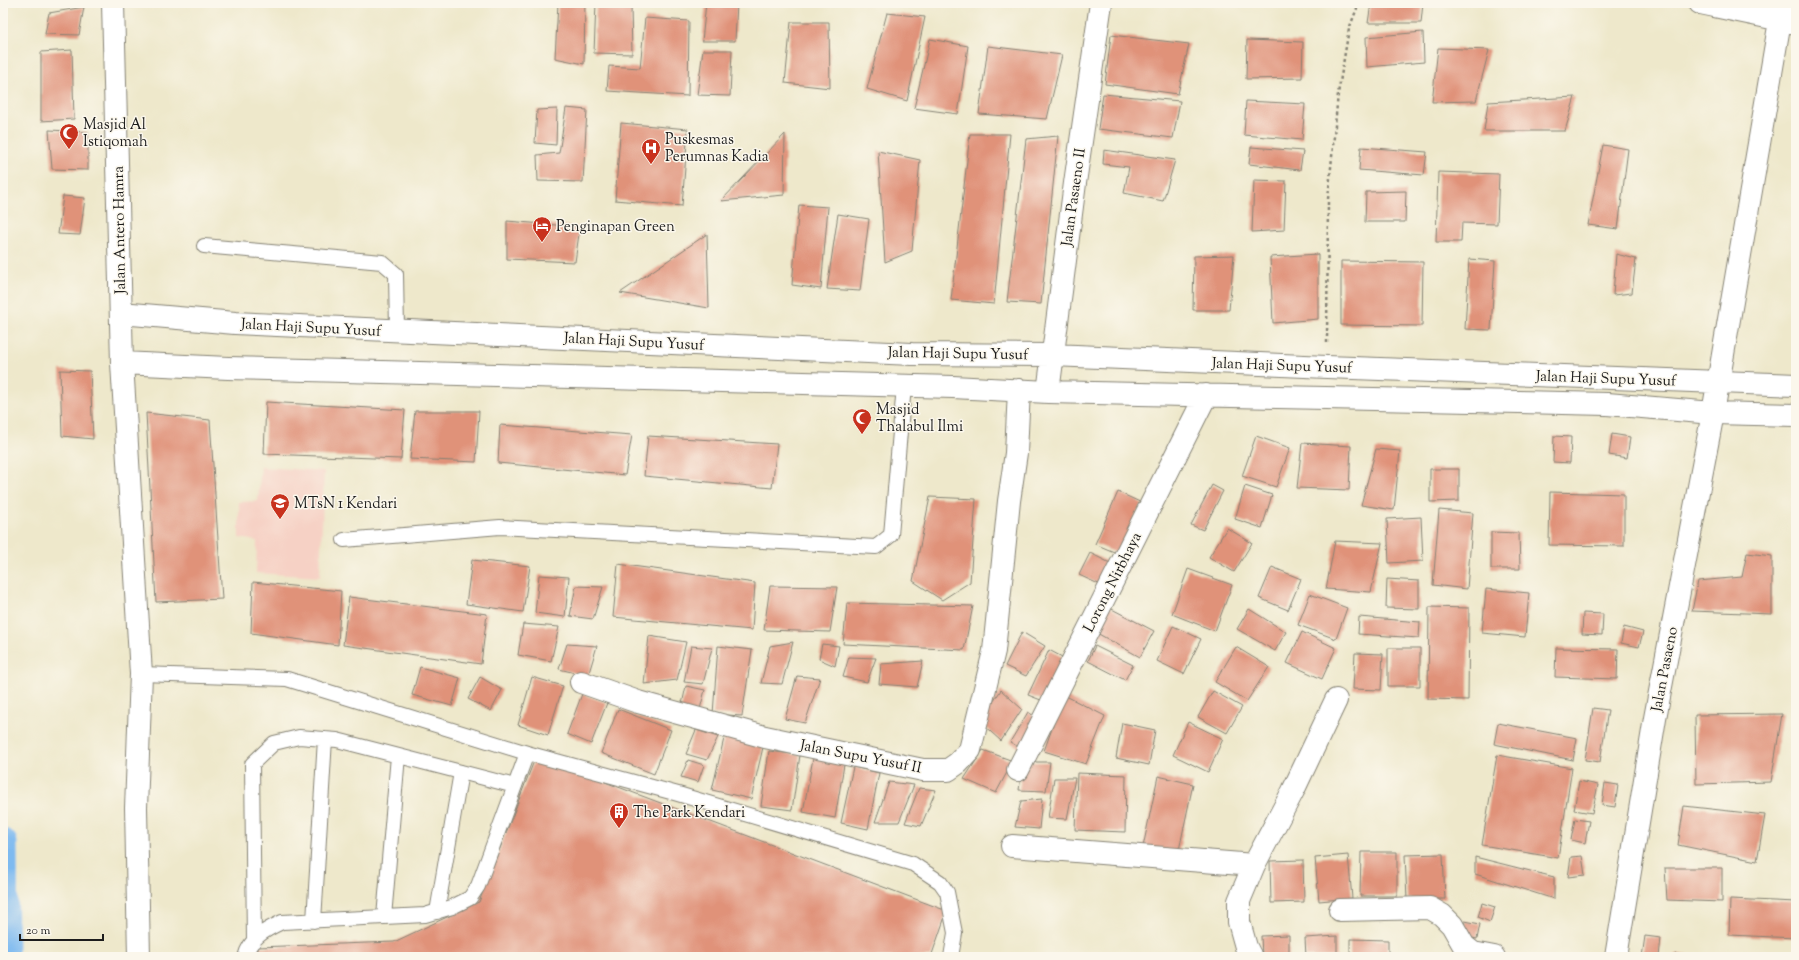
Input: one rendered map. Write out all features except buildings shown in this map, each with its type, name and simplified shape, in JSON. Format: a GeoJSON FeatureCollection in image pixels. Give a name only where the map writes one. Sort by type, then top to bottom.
{"type":"FeatureCollection","features":[{"type":"Feature","properties":{"kind":"street","name":"Jalan Antero Hamra"},"geometry":{"type":"LineString","coordinates":[[113,3],[122,362],[141,674],[136,808],[139,957]]}},
{"type":"Feature","properties":{"kind":"street","name":"Jalan Pasaeno II"},"geometry":{"type":"LineString","coordinates":[[1048,392],[1074,183],[1101,3]]}},
{"type":"Feature","properties":{"kind":"street"},"geometry":{"type":"LineString","coordinates":[[1700,3],[1786,15]]}},
{"type":"Feature","properties":{"kind":"street","name":"Jalan Pasaeno"},"geometry":{"type":"LineString","coordinates":[[1616,957],[1655,718],[1786,15]]}},
{"type":"Feature","properties":{"kind":"street","name":"Jalan Haji Supu Yusuf"},"geometry":{"type":"LineString","coordinates":[[121,313],[235,323],[912,354],[1053,355],[1327,367],[1796,384]]}},
{"type":"Feature","properties":{"kind":"street","name":"Jalan Haji Supu Yusuf"},"geometry":{"type":"LineString","coordinates":[[122,362],[228,368],[904,386],[1048,392],[1607,404],[1712,413],[1796,415]]}},
{"type":"Feature","properties":{"kind":"street","name":"Jalan Supu Yusuf II"},"geometry":{"type":"LineString","coordinates":[[581,682],[638,702],[765,737],[923,770],[948,770],[970,750],[994,651],[1009,501],[1016,453],[1019,390]]}},
{"type":"Feature","properties":{"kind":"street","name":"Lorong Nirbhaya"},"geometry":{"type":"LineString","coordinates":[[1018,770],[1206,395]]}},
{"type":"Feature","properties":{"kind":"street"},"geometry":{"type":"LineString","coordinates":[[1251,957],[1246,947],[1239,922],[1239,901],[1254,865],[1293,791],[1336,700]]}},
{"type":"Feature","properties":{"kind":"street"},"geometry":{"type":"LineString","coordinates":[[1012,846],[1254,865]]}},
{"type":"Feature","properties":{"kind":"street"},"geometry":{"type":"LineString","coordinates":[[1340,910],[1430,908],[1442,915],[1452,925],[1464,946],[1474,953],[1494,957]]}},
{"type":"Feature","properties":{"kind":"lane"},"geometry":{"type":"LineString","coordinates":[[204,246],[382,262],[396,274],[397,331]]}},
{"type":"Feature","properties":{"kind":"lane"},"geometry":{"type":"LineString","coordinates":[[344,540],[500,527],[876,547],[891,535],[904,386]]}},
{"type":"Feature","properties":{"kind":"lane"},"geometry":{"type":"LineString","coordinates":[[141,674],[287,679],[527,753],[678,794],[913,864],[940,882],[947,892],[955,933],[951,957]]}},
{"type":"Feature","properties":{"kind":"lane"},"geometry":{"type":"LineString","coordinates":[[254,941],[252,764],[274,743],[299,737],[336,740],[515,786]]}},
{"type":"Feature","properties":{"kind":"lane"},"geometry":{"type":"LineString","coordinates":[[314,921],[325,739]]}},
{"type":"Feature","properties":{"kind":"lane"},"geometry":{"type":"LineString","coordinates":[[245,957],[254,941],[262,931],[282,922],[425,915],[452,907],[470,898],[478,886],[527,753]]}},
{"type":"Feature","properties":{"kind":"lane"},"geometry":{"type":"LineString","coordinates":[[384,917],[398,756]]}},
{"type":"Feature","properties":{"kind":"lane"},"geometry":{"type":"LineString","coordinates":[[437,912],[461,772]]}},
{"type":"Feature","properties":{"kind":"path"},"geometry":{"type":"LineString","coordinates":[[1327,367],[1328,199],[1338,94],[1349,29],[1359,3]]}},
{"type":"Feature","properties":{"kind":"shaded area","name":"MTsN 1 Kendari"},"geometry":{"type":"Polygon","coordinates":[[[261,467],[324,471],[320,577],[256,573],[257,541],[239,538],[239,502],[258,501],[261,467]]]}},
{"type":"Feature","properties":{"kind":"waterway"},"geometry":{"type":"LineString","coordinates":[[3,843],[4,957]]}},
{"type":"Feature","properties":{"kind":"place","name":"Masjid Al Istiqomah"},"geometry":{"type":"Point","coordinates":[69,150]}},
{"type":"Feature","properties":{"kind":"place","name":"Puskesmas Perumnas Kadia"},"geometry":{"type":"Point","coordinates":[651,165]}},
{"type":"Feature","properties":{"kind":"place","name":"Penginapan Green"},"geometry":{"type":"Point","coordinates":[542,243]}},
{"type":"Feature","properties":{"kind":"place","name":"Masjid Thalabul Ilmi"},"geometry":{"type":"Point","coordinates":[862,435]}},
{"type":"Feature","properties":{"kind":"place","name":"MTsN 1 Kendari"},"geometry":{"type":"Point","coordinates":[280,520]}},
{"type":"Feature","properties":{"kind":"place","name":"The Park Kendari"},"geometry":{"type":"Point","coordinates":[619,829]}}]}
